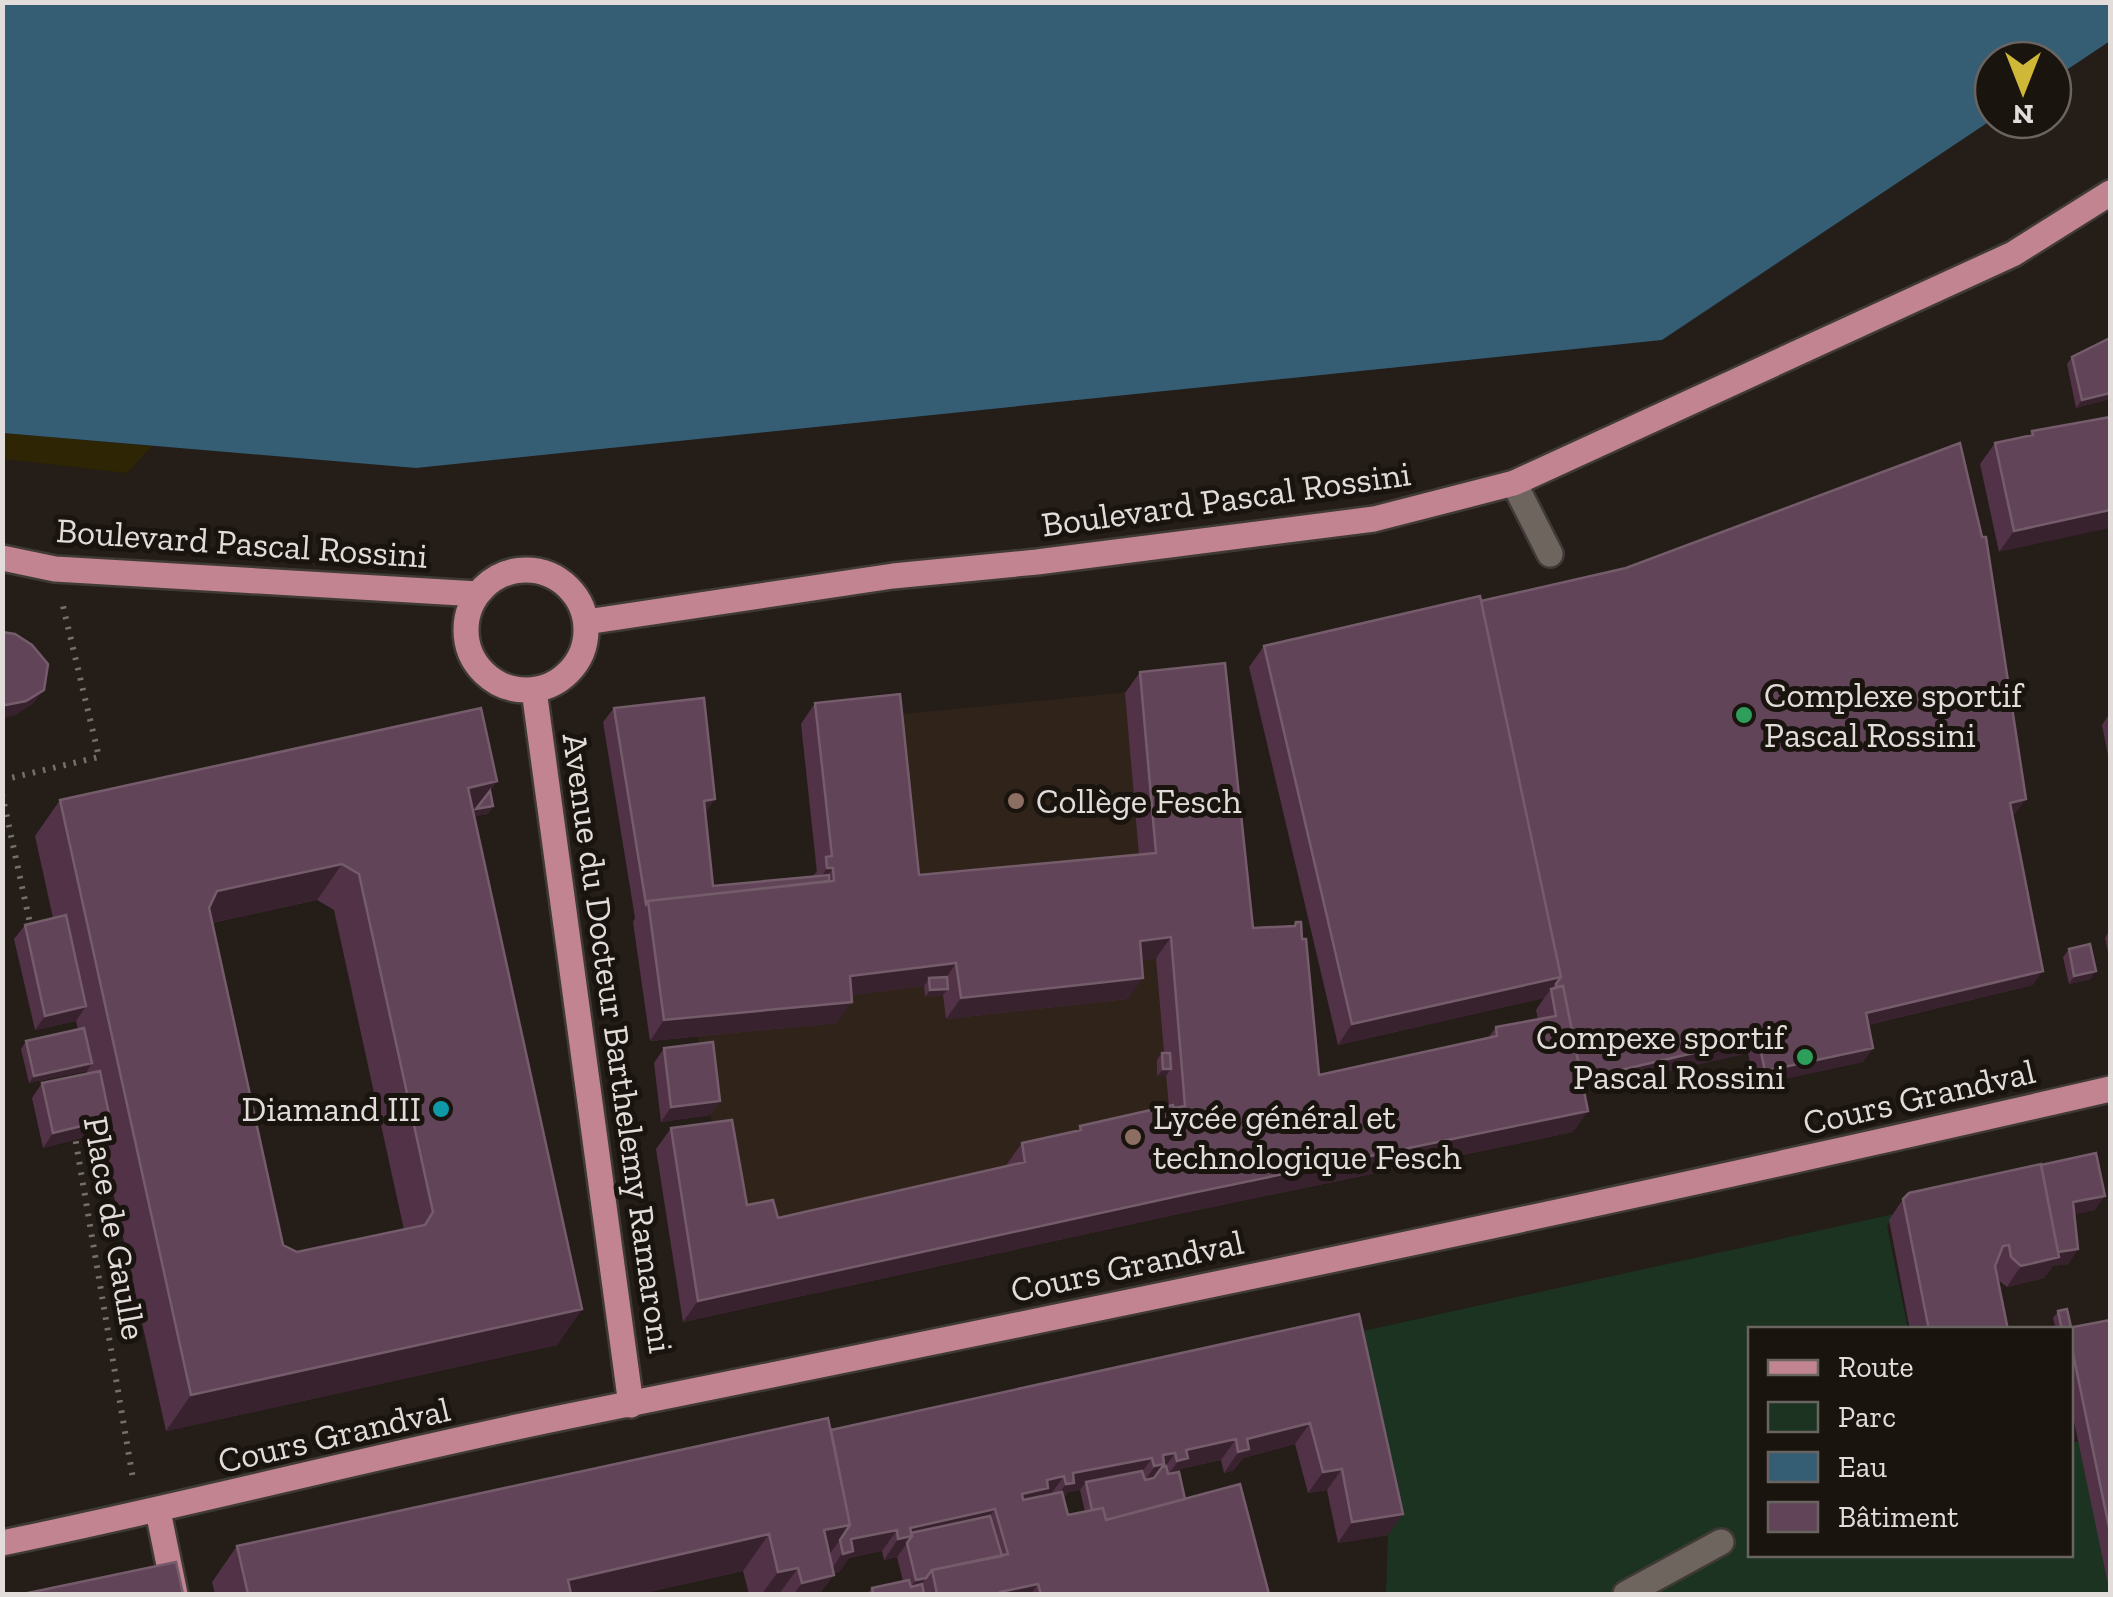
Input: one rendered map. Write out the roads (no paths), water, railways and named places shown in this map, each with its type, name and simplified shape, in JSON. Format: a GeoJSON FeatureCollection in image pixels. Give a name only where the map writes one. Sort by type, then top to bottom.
{"type":"FeatureCollection","features":[{"type":"Feature","properties":{"kind":"main road","name":"Boulevard Pascal Rossini"},"geometry":{"type":"LineString","coordinates":[[586,622],[892,576],[1374,520],[1514,483],[2013,254],[2110,193]]}},
{"type":"Feature","properties":{"kind":"main road","name":"Boulevard Pascal Rossini"},"geometry":{"type":"LineString","coordinates":[[2,558],[55,568],[478,594]]}},
{"type":"Feature","properties":{"kind":"main road"},"geometry":{"type":"LineString","coordinates":[[531,570],[551,575],[568,586],[580,603],[586,622],[586,641],[580,659],[568,674],[534,690],[514,689],[495,682],[470,651],[465,631],[468,612],[492,580],[511,572],[531,570]]}},
{"type":"Feature","properties":{"kind":"main road","name":"Avenue du Docteur Barthelemy Ramaroni"},"geometry":{"type":"LineString","coordinates":[[534,690],[631,1405]]}},
{"type":"Feature","properties":{"kind":"main road","name":"Cours Grandval"},"geometry":{"type":"LineString","coordinates":[[2,1543],[631,1405],[1819,1156],[2110,1089]]}},
{"type":"Feature","properties":{"kind":"main road"},"geometry":{"type":"LineString","coordinates":[[158,1511],[174,1594]]}},
{"type":"Feature","properties":{"kind":"lane"},"geometry":{"type":"LineString","coordinates":[[1514,483],[1550,554]]}},
{"type":"Feature","properties":{"kind":"lane"},"geometry":{"type":"LineString","coordinates":[[1626,1594],[1721,1542]]}},
{"type":"Feature","properties":{"kind":"water"},"geometry":{"type":"Polygon","coordinates":[[[2110,2],[2110,41],[2073,66],[2073,40],[1973,40],[1973,132],[1662,340],[416,468],[3,433],[3,3],[2110,2]]]}},
{"type":"Feature","properties":{"kind":"place","name":"Complexe sportif Pascal Rossini"},"geometry":{"type":"Point","coordinates":[1744,715]}},
{"type":"Feature","properties":{"kind":"place","name":"Collège Fesch"},"geometry":{"type":"Point","coordinates":[1016,801]}},
{"type":"Feature","properties":{"kind":"place","name":"Compexe sportif Pascal Rossini"},"geometry":{"type":"Point","coordinates":[1805,1057]}},
{"type":"Feature","properties":{"kind":"place","name":"Diamand III"},"geometry":{"type":"Point","coordinates":[441,1109]}},
{"type":"Feature","properties":{"kind":"place","name":"Lycée général et technologique Fesch"},"geometry":{"type":"Point","coordinates":[1133,1137]}}]}
